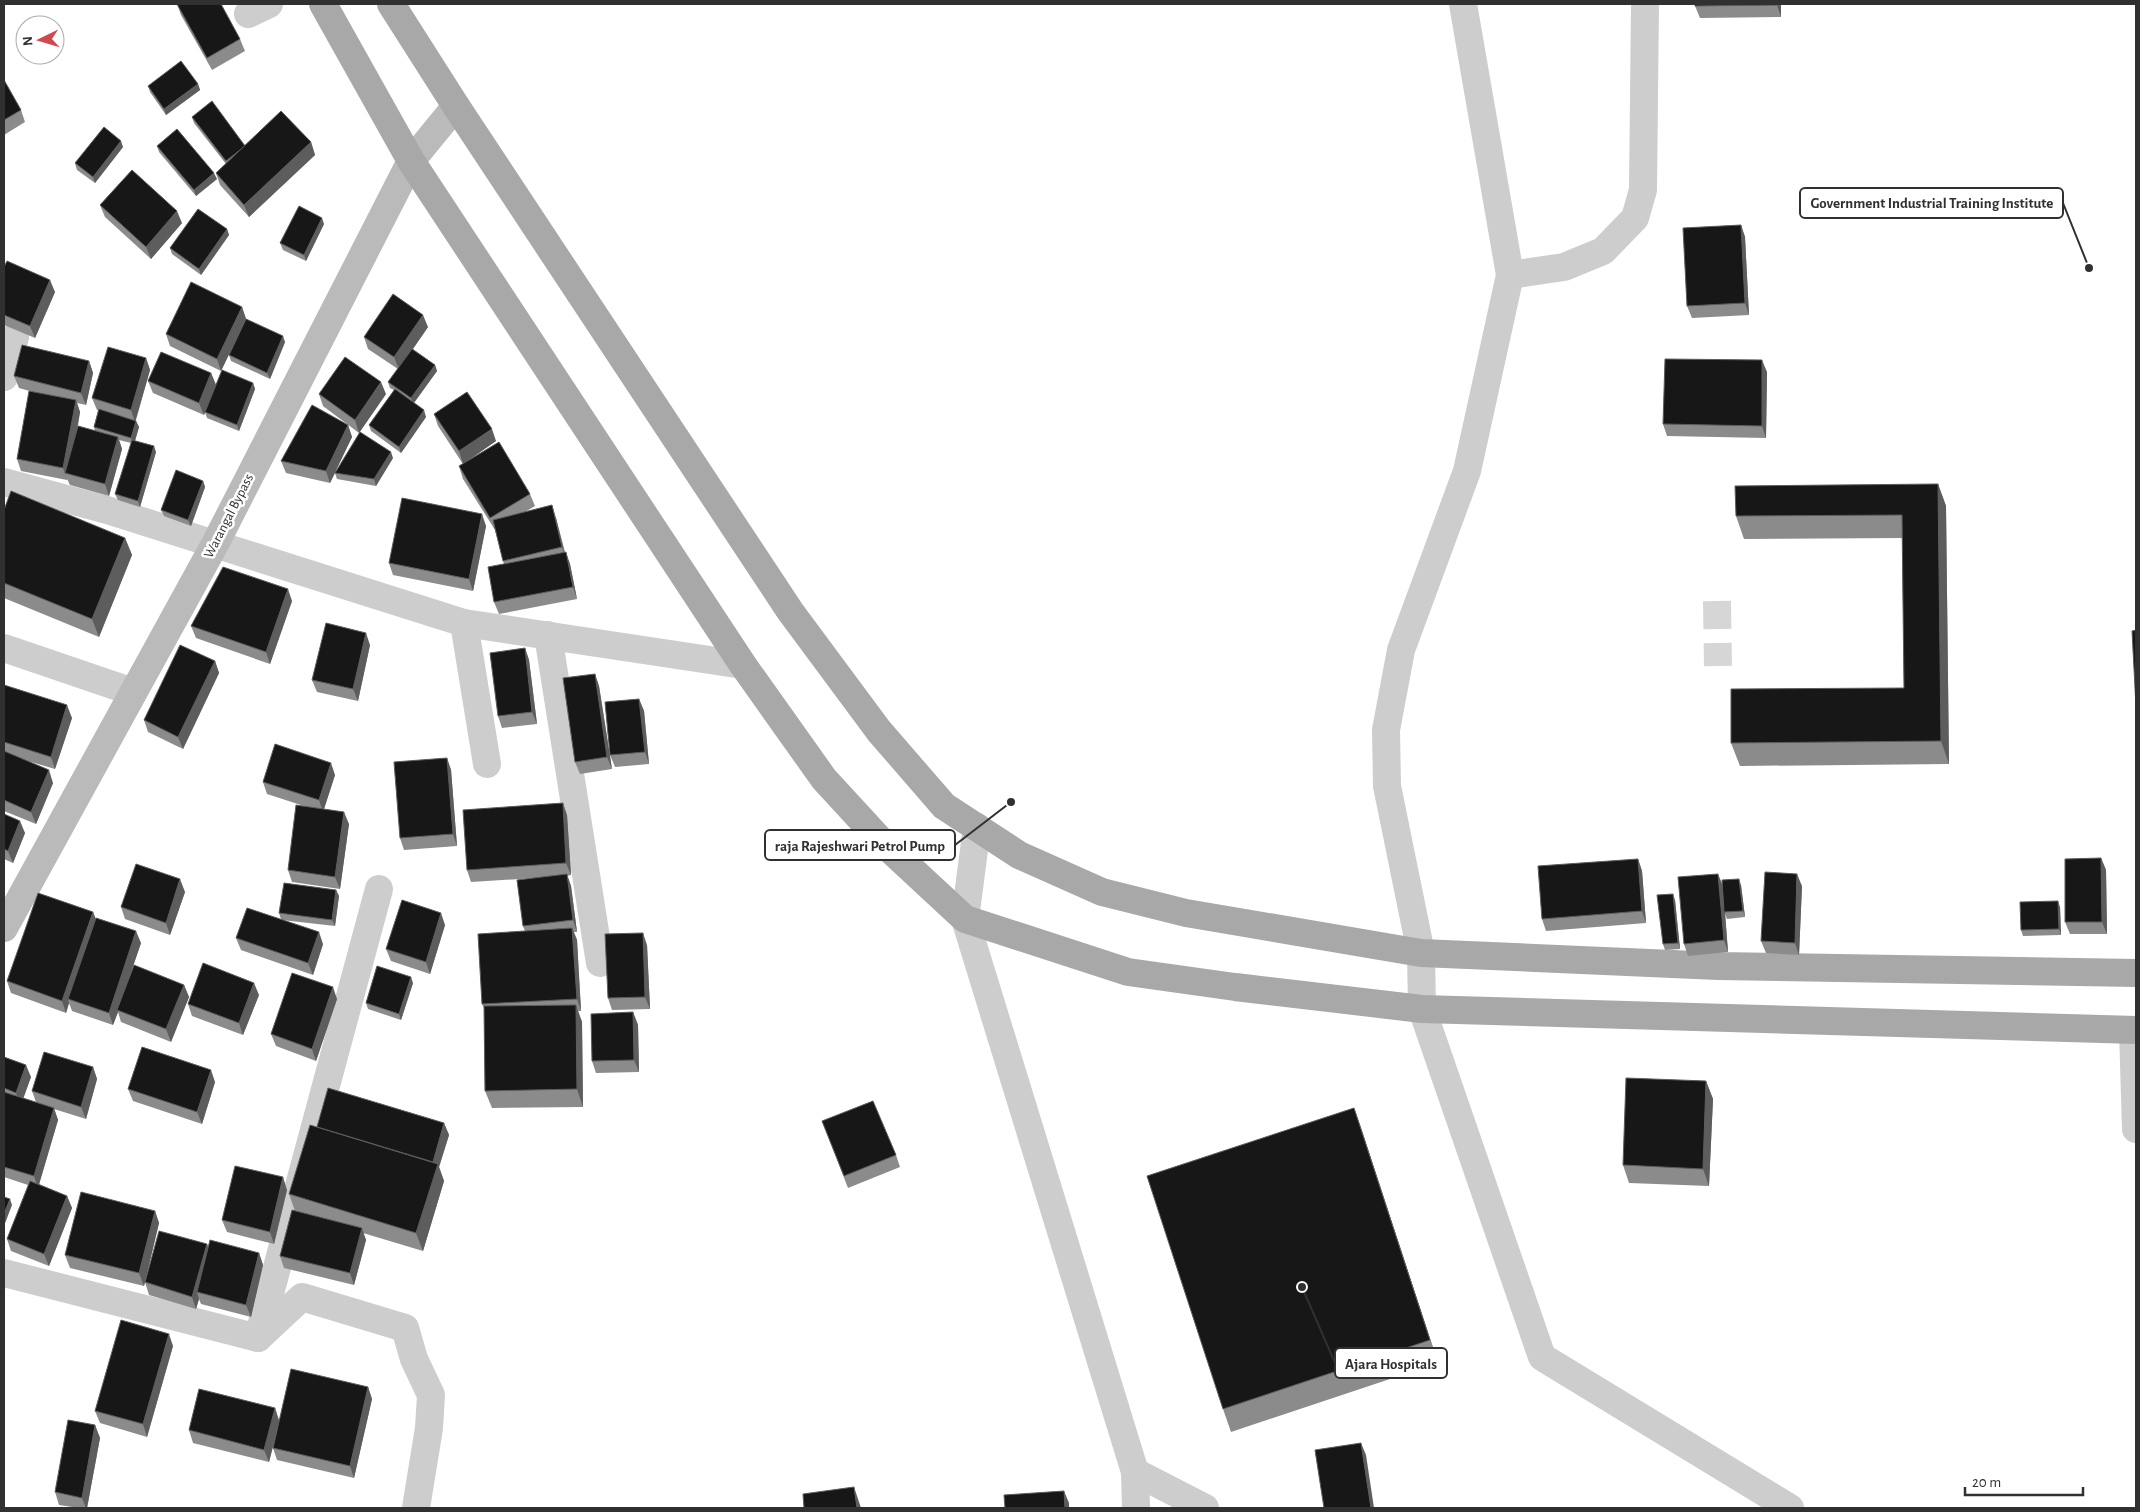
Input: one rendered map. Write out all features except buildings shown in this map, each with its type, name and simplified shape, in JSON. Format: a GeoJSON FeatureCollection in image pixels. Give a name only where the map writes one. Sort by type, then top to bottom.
{"type":"FeatureCollection","features":[{"type":"Feature","properties":{"kind":"main road"},"geometry":{"type":"LineString","coordinates":[[322,4],[411,161],[743,665],[824,779],[882,842],[965,919],[1128,972],[1235,987],[1422,1009],[2135,1030]]}},
{"type":"Feature","properties":{"kind":"main road"},"geometry":{"type":"LineString","coordinates":[[391,4],[456,106],[790,611],[879,731],[944,806],[1019,855],[1102,892],[1186,912],[1421,953],[1718,966],[2136,973]]}},
{"type":"Feature","properties":{"kind":"main road","name":"Warangal Bypass"},"geometry":{"type":"LineString","coordinates":[[4,928],[215,544],[411,161],[456,106]]}},
{"type":"Feature","properties":{"kind":"street"},"geometry":{"type":"LineString","coordinates":[[1463,4],[1510,275],[1467,470],[1401,650],[1386,730],[1387,786],[1421,953],[1422,1009],[1542,1357],[1790,1508]]}},
{"type":"Feature","properties":{"kind":"street"},"geometry":{"type":"LineString","coordinates":[[1510,275],[1564,268],[1603,252],[1635,218],[1643,190],[1645,4]]}},
{"type":"Feature","properties":{"kind":"street"},"geometry":{"type":"LineString","coordinates":[[4,377],[15,337]]}},
{"type":"Feature","properties":{"kind":"street"},"geometry":{"type":"LineString","coordinates":[[4,482],[107,510],[464,623],[743,665]]}},
{"type":"Feature","properties":{"kind":"street"},"geometry":{"type":"LineString","coordinates":[[464,623],[487,764]]}},
{"type":"Feature","properties":{"kind":"street"},"geometry":{"type":"LineString","coordinates":[[548,635],[600,963]]}},
{"type":"Feature","properties":{"kind":"street"},"geometry":{"type":"LineString","coordinates":[[4,648],[133,692]]}},
{"type":"Feature","properties":{"kind":"street"},"geometry":{"type":"LineString","coordinates":[[977,827],[965,919],[1136,1472],[1136,1508]]}},
{"type":"Feature","properties":{"kind":"street"},"geometry":{"type":"LineString","coordinates":[[258,1338],[379,889]]}},
{"type":"Feature","properties":{"kind":"street"},"geometry":{"type":"LineString","coordinates":[[2135,1030],[2136,1129]]}},
{"type":"Feature","properties":{"kind":"street"},"geometry":{"type":"LineString","coordinates":[[4,1273],[258,1338]]}},
{"type":"Feature","properties":{"kind":"street"},"geometry":{"type":"LineString","coordinates":[[258,1338],[302,1298],[404,1328],[414,1359],[431,1395],[429,1428],[416,1508]]}},
{"type":"Feature","properties":{"kind":"street"},"geometry":{"type":"LineString","coordinates":[[1136,1472],[1205,1508]]}},
{"type":"Feature","properties":{"kind":"tunnel"},"geometry":{"type":"LineString","coordinates":[[1717,601],[1718,666]]}},
{"type":"Feature","properties":{"kind":"place","name":"Government Industrial Training Institute"},"geometry":{"type":"Point","coordinates":[2089,268]}},
{"type":"Feature","properties":{"kind":"place","name":"raja Rajeshwari Petrol Pump"},"geometry":{"type":"Point","coordinates":[1011,802]}},
{"type":"Feature","properties":{"kind":"place","name":"Ajara Hospitals"},"geometry":{"type":"Point","coordinates":[1302,1287]}}]}
